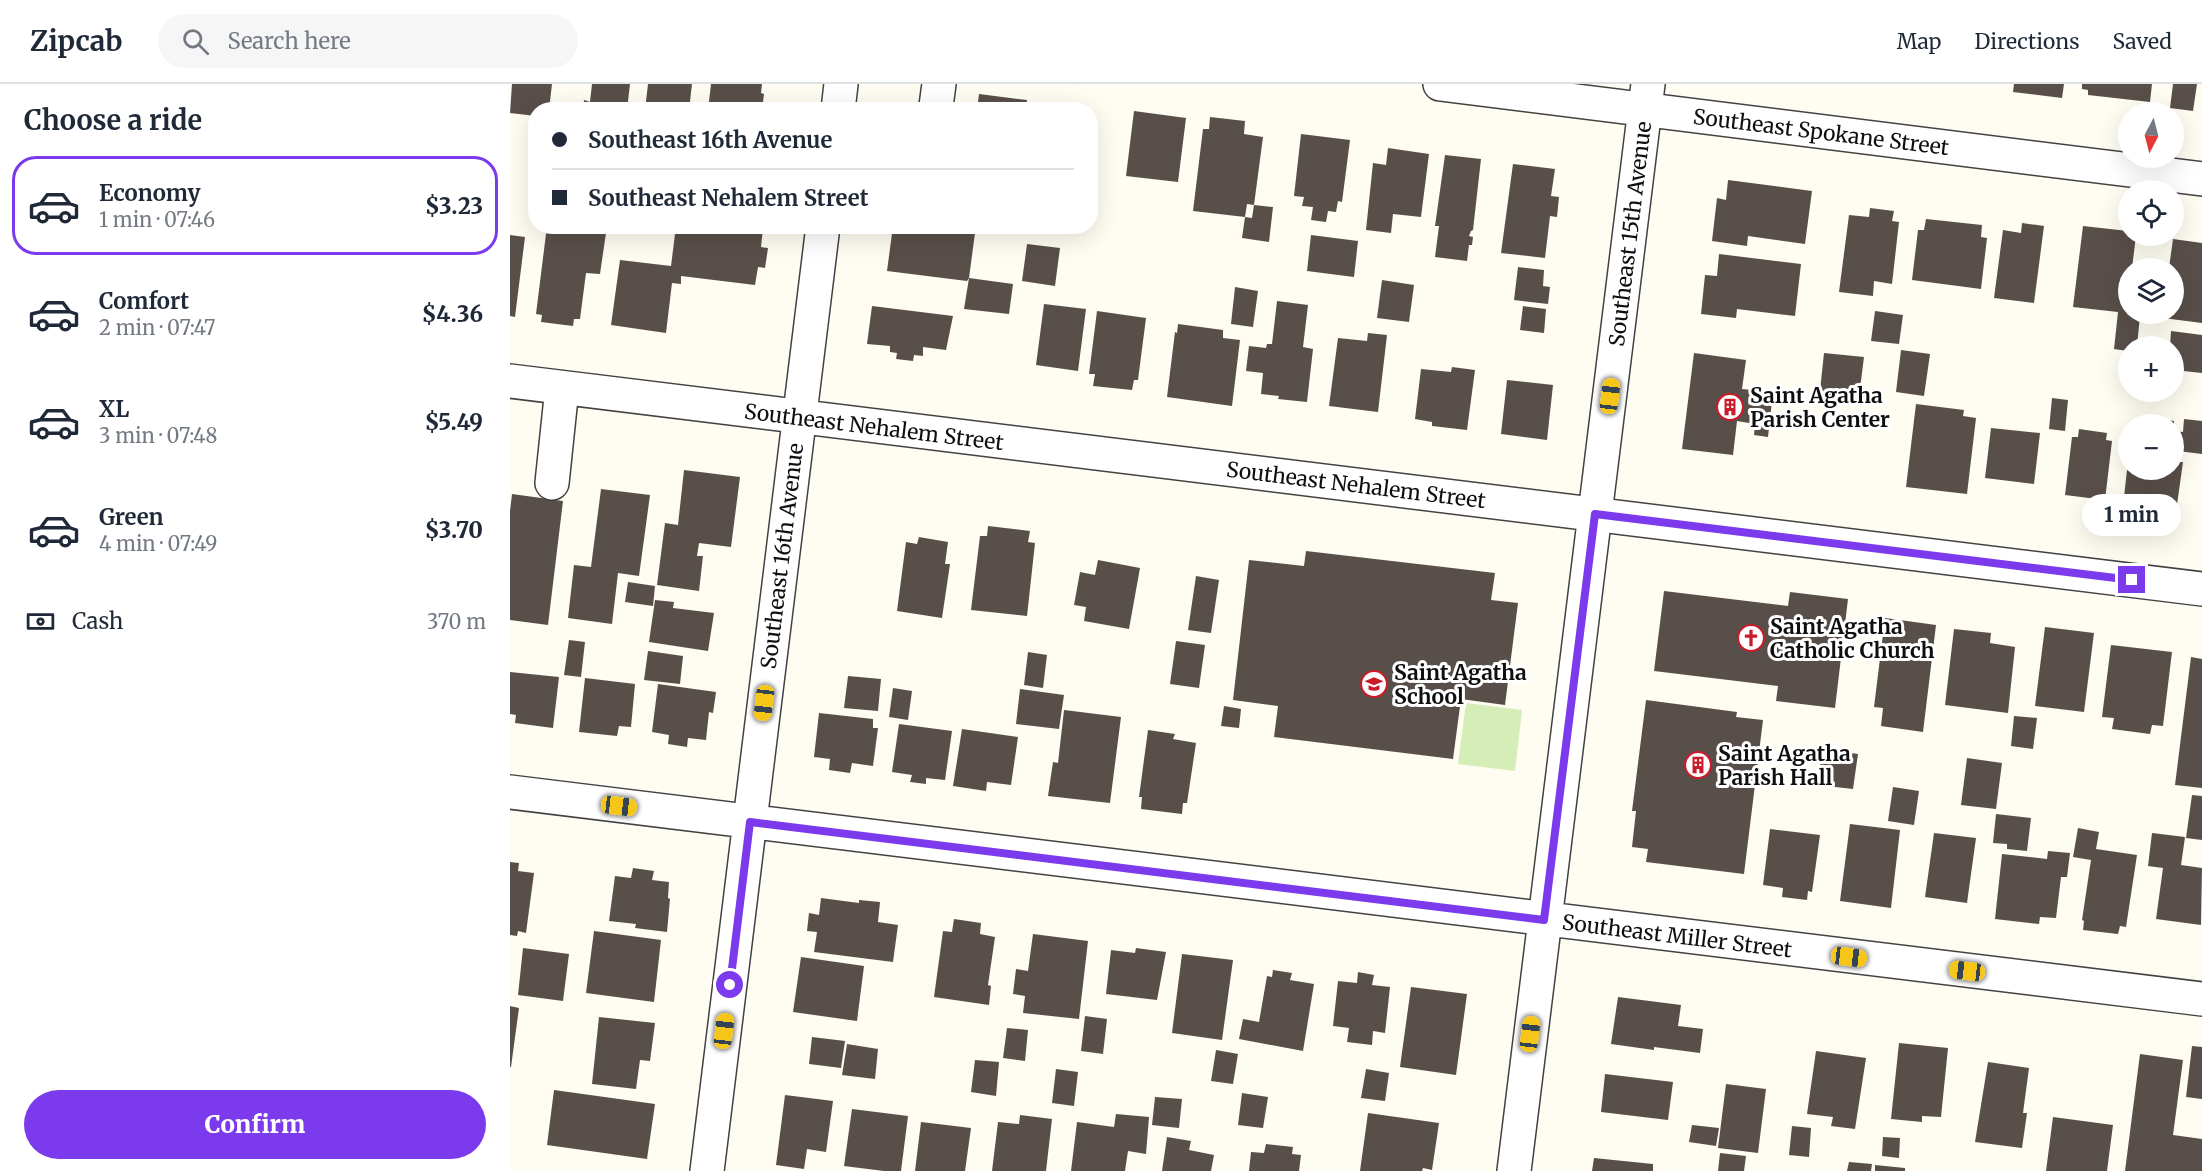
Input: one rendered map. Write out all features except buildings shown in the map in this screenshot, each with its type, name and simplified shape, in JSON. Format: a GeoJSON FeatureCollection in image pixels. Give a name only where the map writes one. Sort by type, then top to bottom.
{"type":"FeatureCollection","features":[{"type":"Feature","properties":{"kind":"street"},"geometry":{"type":"LineString","coordinates":[[839,102],[841,84]]}},
{"type":"Feature","properties":{"kind":"street","name":"Southeast Spokane Street"},"geometry":{"type":"LineString","coordinates":[[1440,84],[1647,97],[2202,179]]}},
{"type":"Feature","properties":{"kind":"street","name":"Southeast 15th Avenue"},"geometry":{"type":"LineString","coordinates":[[1514,1171],[1647,97]]}},
{"type":"Feature","properties":{"kind":"street","name":"Southeast 16th Avenue"},"geometry":{"type":"LineString","coordinates":[[707,1171],[822,234]]}},
{"type":"Feature","properties":{"kind":"street","name":"Southeast Nehalem Street"},"geometry":{"type":"LineString","coordinates":[[510,381],[2202,589]]}},
{"type":"Feature","properties":{"kind":"street"},"geometry":{"type":"LineString","coordinates":[[552,483],[562,388]]}},
{"type":"Feature","properties":{"kind":"street","name":"Southeast Miller Street"},"geometry":{"type":"LineString","coordinates":[[510,792],[2202,999]]}},
{"type":"Feature","properties":{"kind":"green space"},"geometry":{"type":"Polygon","coordinates":[[[1466,703],[1522,710],[1515,771],[1458,764],[1466,703]]]}},
{"type":"Feature","properties":{"kind":"place","name":"Saint Agatha Parish Center"},"geometry":{"type":"Point","coordinates":[1730,407]}},
{"type":"Feature","properties":{"kind":"place","name":"Saint Agatha Catholic Church"},"geometry":{"type":"Point","coordinates":[1751,638]}},
{"type":"Feature","properties":{"kind":"place","name":"Saint Agatha School"},"geometry":{"type":"Point","coordinates":[1374,684]}},
{"type":"Feature","properties":{"kind":"place","name":"Saint Agatha Parish Hall"},"geometry":{"type":"Point","coordinates":[1698,765]}},
{"type":"Feature","properties":{"kind":"route"},"geometry":{"type":"LineString","coordinates":[[730,985],[750,822],[1544,920],[1595,514],[2132,580]]}}]}
